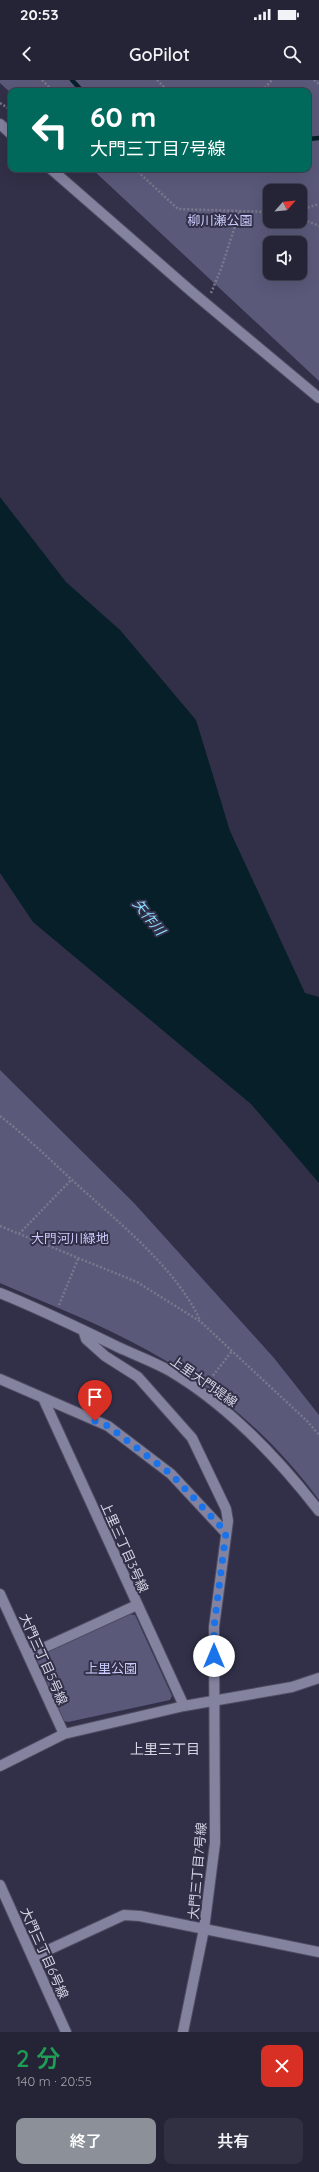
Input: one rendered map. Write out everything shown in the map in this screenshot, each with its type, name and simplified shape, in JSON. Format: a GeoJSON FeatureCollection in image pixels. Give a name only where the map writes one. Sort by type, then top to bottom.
{"type":"FeatureCollection","features":[{"type":"Feature","properties":{"kind":"street"},"geometry":{"type":"LineString","coordinates":[[0,124],[8,131]]}},
{"type":"Feature","properties":{"kind":"street"},"geometry":{"type":"LineString","coordinates":[[54,172],[192,292],[319,398]]}},
{"type":"Feature","properties":{"kind":"street","name":"上里大門堤線"},"geometry":{"type":"LineString","coordinates":[[0,1293],[54,1315],[170,1371],[200,1391],[241,1425],[292,1476],[319,1511]]}},
{"type":"Feature","properties":{"kind":"street","name":"大門三丁目7号線"},"geometry":{"type":"LineString","coordinates":[[83,1330],[86,1339],[105,1356],[138,1376],[192,1438],[226,1509],[228,1521],[214,1627],[215,1843],[204,1929],[183,2032]]}},
{"type":"Feature","properties":{"kind":"street"},"geometry":{"type":"LineString","coordinates":[[0,1379],[108,1426],[171,1474],[226,1532]]}},
{"type":"Feature","properties":{"kind":"street","name":"上里三丁目3号線"},"geometry":{"type":"LineString","coordinates":[[43,1398],[184,1706]]}},
{"type":"Feature","properties":{"kind":"street","name":"大門三丁目5号線"},"geometry":{"type":"LineString","coordinates":[[0,1594],[64,1734]]}},
{"type":"Feature","properties":{"kind":"street"},"geometry":{"type":"LineString","coordinates":[[28,1655],[137,1605]]}},
{"type":"Feature","properties":{"kind":"street"},"geometry":{"type":"LineString","coordinates":[[0,1766],[64,1734],[184,1706],[292,1687],[319,1678]]}},
{"type":"Feature","properties":{"kind":"street","name":"大門三丁目6号線"},"geometry":{"type":"LineString","coordinates":[[0,1885],[66,2032]]}},
{"type":"Feature","properties":{"kind":"street"},"geometry":{"type":"LineString","coordinates":[[33,1957],[124,1915],[140,1916],[319,1952]]}},
{"type":"Feature","properties":{"kind":"path"},"geometry":{"type":"LineString","coordinates":[[42,80],[50,88]]}},
{"type":"Feature","properties":{"kind":"path"},"geometry":{"type":"LineString","coordinates":[[157,80],[165,88]]}},
{"type":"Feature","properties":{"kind":"path"},"geometry":{"type":"LineString","coordinates":[[265,88],[272,80]]}},
{"type":"Feature","properties":{"kind":"path"},"geometry":{"type":"LineString","coordinates":[[314,80],[319,84]]}},
{"type":"Feature","properties":{"kind":"path"},"geometry":{"type":"LineString","coordinates":[[138,172],[178,209],[263,212]]}},
{"type":"Feature","properties":{"kind":"path"},"geometry":{"type":"LineString","coordinates":[[307,208],[319,204]]}},
{"type":"Feature","properties":{"kind":"path"},"geometry":{"type":"LineString","coordinates":[[214,286],[240,211]]}},
{"type":"Feature","properties":{"kind":"path"},"geometry":{"type":"LineString","coordinates":[[307,221],[319,226]]}},
{"type":"Feature","properties":{"kind":"path"},"geometry":{"type":"LineString","coordinates":[[0,1116],[30,1139],[71,1180],[112,1214],[151,1254],[188,1297],[201,1322]]}},
{"type":"Feature","properties":{"kind":"path"},"geometry":{"type":"LineString","coordinates":[[19,1234],[71,1180]]}},
{"type":"Feature","properties":{"kind":"path"},"geometry":{"type":"LineString","coordinates":[[0,1226],[137,1282],[201,1322],[307,1421],[319,1435]]}},
{"type":"Feature","properties":{"kind":"path"},"geometry":{"type":"LineString","coordinates":[[54,1315],[78,1259]]}},
{"type":"Feature","properties":{"kind":"path"},"geometry":{"type":"LineString","coordinates":[[200,1391],[232,1351]]}},
{"type":"Feature","properties":{"kind":"green space","name":"柳川瀬公園"},"geometry":{"type":"Polygon","coordinates":[[[0,80],[319,80],[319,381],[95,172],[311,172],[311,88],[8,88],[8,90],[0,83],[0,80]]]}},
{"type":"Feature","properties":{"kind":"green space","name":"大門河川緑地"},"geometry":{"type":"Polygon","coordinates":[[[0,1070],[134,1203],[274,1358],[319,1415],[319,1500],[300,1475],[257,1430],[234,1409],[184,1372],[114,1333],[0,1283],[0,1070]]]}},
{"type":"Feature","properties":{"kind":"green space","name":"上里公園"},"geometry":{"type":"Polygon","coordinates":[[[129,1614],[135,1615],[172,1696],[170,1700],[68,1722],[64,1721],[37,1660],[39,1654],[129,1614]]]}},
{"type":"Feature","properties":{"kind":"water","name":"矢作川"},"geometry":{"type":"Polygon","coordinates":[[[0,497],[66,582],[120,630],[196,720],[230,831],[305,993],[319,997],[319,1183],[251,1104],[33,922],[0,873],[0,497]]]}},
{"type":"Feature","properties":{"kind":"waterway"},"geometry":{"type":"LineString","coordinates":[[72,80],[79,88]]}},
{"type":"Feature","properties":{"kind":"waterway"},"geometry":{"type":"LineString","coordinates":[[311,139],[319,138]]}},
{"type":"Feature","properties":{"kind":"district","name":"上里三丁目"},"geometry":{"type":"Point","coordinates":[165,1749]}},
{"type":"Feature","properties":{"kind":"route"},"geometry":{"type":"LineString","coordinates":[[95,1421],[108,1426],[171,1474],[226,1532],[214,1627],[214,1656]]}}]}
